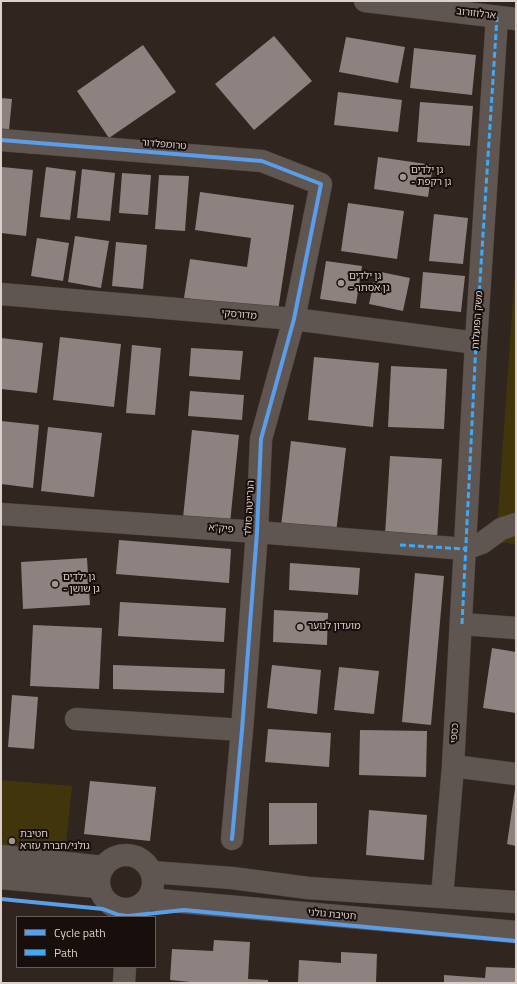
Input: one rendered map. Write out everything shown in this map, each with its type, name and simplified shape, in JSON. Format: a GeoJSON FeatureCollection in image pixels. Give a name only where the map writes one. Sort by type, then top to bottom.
{"type":"FeatureCollection","features":[{"type":"Feature","properties":{"kind":"street","name":"ארלוזורוב"},"geometry":{"type":"LineString","coordinates":[[365,1],[507,18]]}},
{"type":"Feature","properties":{"kind":"street","name":"משק הפועלות"},"geometry":{"type":"LineString","coordinates":[[462,624],[476,343],[507,18]]}},
{"type":"Feature","properties":{"kind":"street","name":"טרומפלדור"},"geometry":{"type":"LineString","coordinates":[[1,140],[262,161],[321,184]]}},
{"type":"Feature","properties":{"kind":"street","name":"הנרייטה סולד"},"geometry":{"type":"LineString","coordinates":[[232,839],[257,532],[261,439],[294,319],[321,184]]}},
{"type":"Feature","properties":{"kind":"street","name":"מדורסקי"},"geometry":{"type":"LineString","coordinates":[[1,294],[294,319],[476,343]]}},
{"type":"Feature","properties":{"kind":"street","name":"פיק\"א"},"geometry":{"type":"LineString","coordinates":[[1,514],[257,532],[400,545],[465,549]]}},
{"type":"Feature","properties":{"kind":"street"},"geometry":{"type":"LineString","coordinates":[[465,549],[482,542],[501,529],[516,524]]}},
{"type":"Feature","properties":{"kind":"street"},"geometry":{"type":"LineString","coordinates":[[462,624],[516,628]]}},
{"type":"Feature","properties":{"kind":"street","name":"כספי"},"geometry":{"type":"LineString","coordinates":[[442,897],[453,766],[462,624]]}},
{"type":"Feature","properties":{"kind":"street"},"geometry":{"type":"LineString","coordinates":[[76,718],[242,730]]}},
{"type":"Feature","properties":{"kind":"street"},"geometry":{"type":"LineString","coordinates":[[453,766],[516,774]]}},
{"type":"Feature","properties":{"kind":"street"},"geometry":{"type":"LineString","coordinates":[[1,856],[100,877]]}},
{"type":"Feature","properties":{"kind":"street"},"geometry":{"type":"LineString","coordinates":[[116,856],[133,856],[141,859],[147,864],[151,872],[153,881],[152,891],[148,899],[128,913],[106,902],[101,895],[100,877],[108,861],[116,856]]}},
{"type":"Feature","properties":{"kind":"street"},"geometry":{"type":"LineString","coordinates":[[151,872],[232,878],[308,888],[442,897],[513,899]]}},
{"type":"Feature","properties":{"kind":"street"},"geometry":{"type":"LineString","coordinates":[[1,878],[100,877]]}},
{"type":"Feature","properties":{"kind":"street","name":"חטיבת גולני"},"geometry":{"type":"LineString","coordinates":[[148,899],[516,932]]}},
{"type":"Feature","properties":{"kind":"street"},"geometry":{"type":"LineString","coordinates":[[124,983],[125,968]]}},
{"type":"Feature","properties":{"kind":"shaded area"},"geometry":{"type":"Polygon","coordinates":[[[516,257],[516,544],[496,542],[516,257]]]}},
{"type":"Feature","properties":{"kind":"shaded area"},"geometry":{"type":"Polygon","coordinates":[[[1,780],[72,786],[65,853],[1,847],[1,780]]]}},
{"type":"Feature","properties":{"kind":"building"},"geometry":{"type":"Polygon","coordinates":[[[274,36],[312,81],[254,130],[215,84],[274,36]]]}},
{"type":"Feature","properties":{"kind":"building"},"geometry":{"type":"Polygon","coordinates":[[[346,37],[405,47],[398,83],[339,72],[346,37]]]}},
{"type":"Feature","properties":{"kind":"building"},"geometry":{"type":"Polygon","coordinates":[[[143,45],[176,92],[109,138],[77,91],[143,45]]]}},
{"type":"Feature","properties":{"kind":"building"},"geometry":{"type":"Polygon","coordinates":[[[414,48],[476,55],[472,95],[410,88],[414,48]]]}},
{"type":"Feature","properties":{"kind":"building"},"geometry":{"type":"Polygon","coordinates":[[[338,92],[402,100],[398,132],[334,125],[338,92]]]}},
{"type":"Feature","properties":{"kind":"building"},"geometry":{"type":"Polygon","coordinates":[[[1,98],[12,99],[9,130],[1,129],[1,98]]]}},
{"type":"Feature","properties":{"kind":"building"},"geometry":{"type":"Polygon","coordinates":[[[420,102],[473,106],[470,146],[417,142],[420,102]]]}},
{"type":"Feature","properties":{"kind":"building","name":"גן ילדים - גן רקפת"},"geometry":{"type":"Polygon","coordinates":[[[378,157],[433,165],[428,197],[374,189],[378,157]]]}},
{"type":"Feature","properties":{"kind":"building"},"geometry":{"type":"Polygon","coordinates":[[[2,167],[33,170],[26,236],[1,233],[2,167]]]}},
{"type":"Feature","properties":{"kind":"building"},"geometry":{"type":"Polygon","coordinates":[[[46,167],[76,171],[70,220],[40,217],[46,167]]]}},
{"type":"Feature","properties":{"kind":"building"},"geometry":{"type":"Polygon","coordinates":[[[82,169],[115,173],[110,221],[77,218],[82,169]]]}},
{"type":"Feature","properties":{"kind":"building"},"geometry":{"type":"Polygon","coordinates":[[[122,173],[151,175],[148,215],[119,213],[122,173]]]}},
{"type":"Feature","properties":{"kind":"building"},"geometry":{"type":"Polygon","coordinates":[[[159,175],[189,176],[185,231],[155,229],[159,175]]]}},
{"type":"Feature","properties":{"kind":"building"},"geometry":{"type":"Polygon","coordinates":[[[200,192],[294,205],[278,311],[184,298],[190,259],[247,267],[251,238],[195,230],[200,192]]]}},
{"type":"Feature","properties":{"kind":"building"},"geometry":{"type":"Polygon","coordinates":[[[348,203],[404,211],[397,259],[341,251],[348,203]]]}},
{"type":"Feature","properties":{"kind":"building"},"geometry":{"type":"Polygon","coordinates":[[[434,214],[468,218],[463,264],[429,261],[434,214]]]}},
{"type":"Feature","properties":{"kind":"building"},"geometry":{"type":"Polygon","coordinates":[[[75,236],[109,241],[101,288],[68,282],[75,236]]]}},
{"type":"Feature","properties":{"kind":"building"},"geometry":{"type":"Polygon","coordinates":[[[37,238],[69,243],[63,281],[31,276],[37,238]]]}},
{"type":"Feature","properties":{"kind":"building"},"geometry":{"type":"Polygon","coordinates":[[[116,242],[147,245],[143,289],[112,286],[116,242]]]}},
{"type":"Feature","properties":{"kind":"building","name":"גן ילדים - גן אסתר"},"geometry":{"type":"Polygon","coordinates":[[[326,261],[362,266],[356,304],[320,299],[326,261]]]}},
{"type":"Feature","properties":{"kind":"building"},"geometry":{"type":"Polygon","coordinates":[[[376,271],[410,278],[403,311],[369,304],[376,271]]]}},
{"type":"Feature","properties":{"kind":"building"},"geometry":{"type":"Polygon","coordinates":[[[423,272],[465,276],[461,312],[420,308],[423,272]]]}},
{"type":"Feature","properties":{"kind":"building"},"geometry":{"type":"Polygon","coordinates":[[[60,337],[121,344],[114,407],[53,400],[60,337]]]}},
{"type":"Feature","properties":{"kind":"building"},"geometry":{"type":"Polygon","coordinates":[[[1,338],[43,343],[37,393],[1,389],[1,338]]]}},
{"type":"Feature","properties":{"kind":"building"},"geometry":{"type":"Polygon","coordinates":[[[132,345],[161,348],[155,415],[126,413],[132,345]]]}},
{"type":"Feature","properties":{"kind":"building"},"geometry":{"type":"Polygon","coordinates":[[[191,348],[243,351],[240,380],[189,376],[191,348]]]}},
{"type":"Feature","properties":{"kind":"building"},"geometry":{"type":"Polygon","coordinates":[[[314,357],[379,363],[373,427],[308,420],[314,357]]]}},
{"type":"Feature","properties":{"kind":"building"},"geometry":{"type":"Polygon","coordinates":[[[391,366],[447,369],[444,429],[388,427],[391,366]]]}},
{"type":"Feature","properties":{"kind":"building"},"geometry":{"type":"Polygon","coordinates":[[[190,391],[244,395],[242,420],[188,416],[190,391]]]}},
{"type":"Feature","properties":{"kind":"building"},"geometry":{"type":"Polygon","coordinates":[[[1,421],[39,425],[33,488],[1,484],[1,421]]]}},
{"type":"Feature","properties":{"kind":"building"},"geometry":{"type":"Polygon","coordinates":[[[48,427],[102,433],[94,497],[41,491],[48,427]]]}},
{"type":"Feature","properties":{"kind":"building"},"geometry":{"type":"Polygon","coordinates":[[[192,430],[239,435],[230,523],[183,518],[192,430]]]}},
{"type":"Feature","properties":{"kind":"building"},"geometry":{"type":"Polygon","coordinates":[[[291,441],[346,448],[336,533],[281,526],[291,441]]]}},
{"type":"Feature","properties":{"kind":"building"},"geometry":{"type":"Polygon","coordinates":[[[390,456],[442,459],[437,539],[385,535],[390,456]]]}},
{"type":"Feature","properties":{"kind":"building"},"geometry":{"type":"Polygon","coordinates":[[[119,540],[231,549],[229,583],[116,574],[119,540]]]}},
{"type":"Feature","properties":{"kind":"building","name":"גן ילדים - גן שושן"},"geometry":{"type":"Polygon","coordinates":[[[87,558],[90,605],[23,609],[21,562],[87,558]]]}},
{"type":"Feature","properties":{"kind":"building"},"geometry":{"type":"Polygon","coordinates":[[[290,563],[360,568],[358,595],[289,590],[290,563]]]}},
{"type":"Feature","properties":{"kind":"building"},"geometry":{"type":"Polygon","coordinates":[[[415,573],[444,576],[431,725],[402,722],[415,573]]]}},
{"type":"Feature","properties":{"kind":"building"},"geometry":{"type":"Polygon","coordinates":[[[120,602],[226,608],[224,642],[118,636],[120,602]]]}},
{"type":"Feature","properties":{"kind":"building","name":"מועדון לנוער"},"geometry":{"type":"Polygon","coordinates":[[[274,610],[328,613],[327,645],[273,642],[274,610]]]}},
{"type":"Feature","properties":{"kind":"building"},"geometry":{"type":"Polygon","coordinates":[[[33,625],[102,628],[99,689],[30,686],[33,625]]]}},
{"type":"Feature","properties":{"kind":"building"},"geometry":{"type":"Polygon","coordinates":[[[492,648],[516,652],[516,713],[483,708],[492,648]]]}},
{"type":"Feature","properties":{"kind":"building"},"geometry":{"type":"Polygon","coordinates":[[[113,665],[225,669],[224,693],[113,689],[113,665]]]}},
{"type":"Feature","properties":{"kind":"building"},"geometry":{"type":"Polygon","coordinates":[[[272,665],[321,670],[317,714],[267,708],[272,665]]]}},
{"type":"Feature","properties":{"kind":"building"},"geometry":{"type":"Polygon","coordinates":[[[339,667],[379,671],[374,714],[334,710],[339,667]]]}},
{"type":"Feature","properties":{"kind":"building"},"geometry":{"type":"Polygon","coordinates":[[[12,695],[38,697],[34,749],[8,747],[12,695]]]}},
{"type":"Feature","properties":{"kind":"building"},"geometry":{"type":"Polygon","coordinates":[[[268,729],[331,733],[329,767],[265,762],[268,729]]]}},
{"type":"Feature","properties":{"kind":"building"},"geometry":{"type":"Polygon","coordinates":[[[360,730],[427,731],[426,777],[359,775],[360,730]]]}},
{"type":"Feature","properties":{"kind":"building"},"geometry":{"type":"Polygon","coordinates":[[[90,781],[156,787],[150,841],[84,834],[90,781]]]}},
{"type":"Feature","properties":{"kind":"building"},"geometry":{"type":"Polygon","coordinates":[[[516,789],[516,846],[507,844],[516,789]]]}},
{"type":"Feature","properties":{"kind":"building"},"geometry":{"type":"Polygon","coordinates":[[[269,803],[317,803],[317,844],[269,845],[269,803]]]}},
{"type":"Feature","properties":{"kind":"building"},"geometry":{"type":"Polygon","coordinates":[[[369,810],[427,815],[424,860],[366,855],[369,810]]]}},
{"type":"Feature","properties":{"kind":"building"},"geometry":{"type":"Polygon","coordinates":[[[214,940],[250,942],[248,979],[268,980],[268,983],[190,983],[170,980],[172,949],[213,951],[214,940]]]}},
{"type":"Feature","properties":{"kind":"building"},"geometry":{"type":"Polygon","coordinates":[[[341,952],[377,954],[376,983],[298,983],[299,960],[341,963],[341,952]]]}},
{"type":"Feature","properties":{"kind":"building"},"geometry":{"type":"Polygon","coordinates":[[[486,967],[516,968],[516,983],[444,983],[444,975],[485,978],[486,967]]]}},
{"type":"Feature","properties":{"kind":"marked path"},"geometry":{"type":"LineString","coordinates":[[462,624],[476,343],[497,17]]}},
{"type":"Feature","properties":{"kind":"marked path"},"geometry":{"type":"LineString","coordinates":[[400,545],[465,549]]}},
{"type":"Feature","properties":{"kind":"cycle path"},"geometry":{"type":"LineString","coordinates":[[1,140],[262,161],[321,184],[294,319],[261,439],[257,532],[232,839]]}},
{"type":"Feature","properties":{"kind":"cycle path"},"geometry":{"type":"LineString","coordinates":[[1,899],[103,909],[119,915],[128,916],[184,910],[516,941]]}},
{"type":"Feature","properties":{"kind":"place","name":"גן ילדים - גן רקפת"},"geometry":{"type":"Point","coordinates":[403,177]}},
{"type":"Feature","properties":{"kind":"place","name":"גן ילדים - גן אסתר"},"geometry":{"type":"Point","coordinates":[341,283]}},
{"type":"Feature","properties":{"kind":"place","name":"גן ילדים - גן שושן"},"geometry":{"type":"Point","coordinates":[55,584]}},
{"type":"Feature","properties":{"kind":"place","name":"מועדון לנוער"},"geometry":{"type":"Point","coordinates":[300,627]}},
{"type":"Feature","properties":{"kind":"place","name":"חטיבת גולני/חברת עזרא"},"geometry":{"type":"Point","coordinates":[12,841]}}]}
